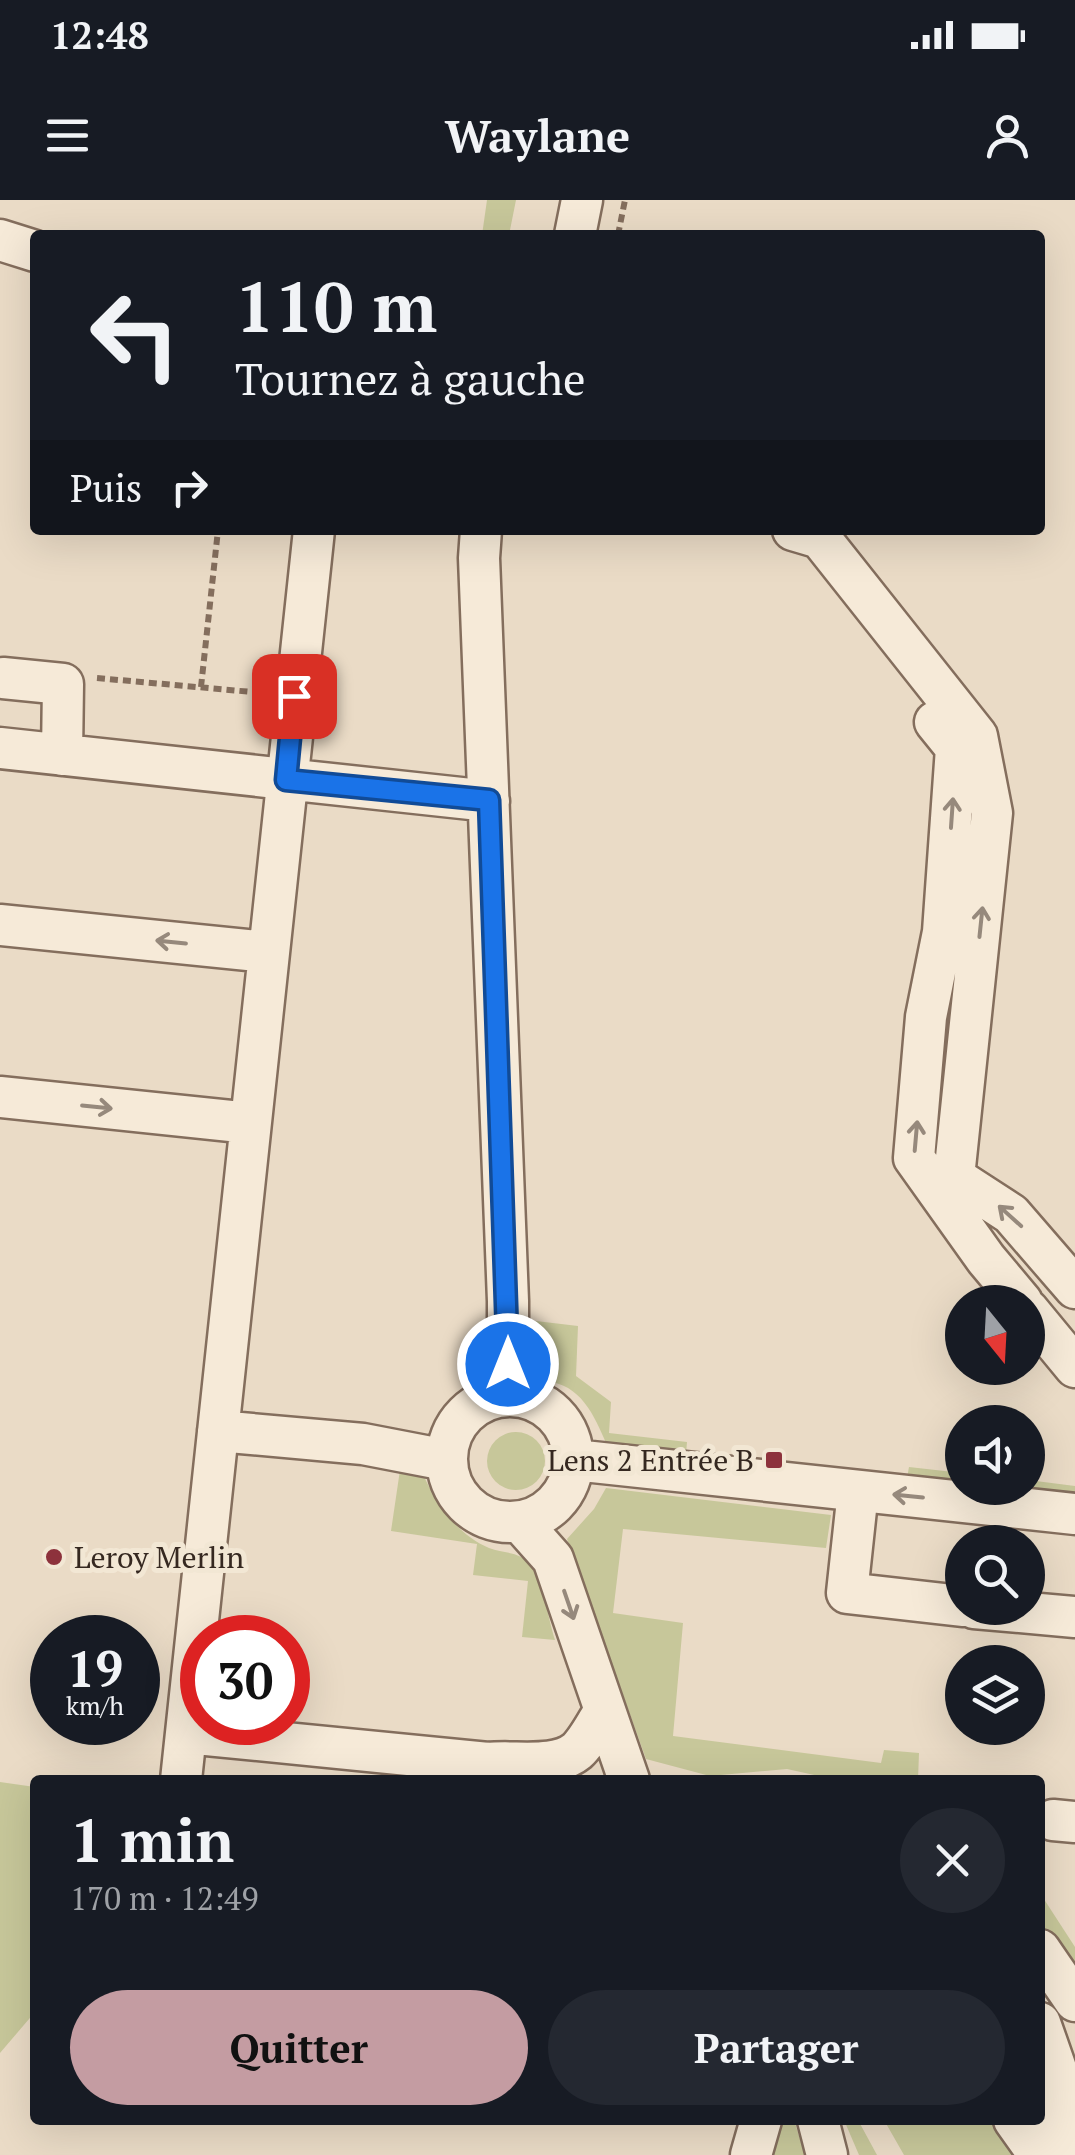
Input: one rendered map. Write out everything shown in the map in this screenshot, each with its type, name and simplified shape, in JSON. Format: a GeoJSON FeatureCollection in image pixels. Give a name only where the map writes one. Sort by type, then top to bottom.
{"type":"FeatureCollection","features":[{"type":"Feature","properties":{"kind":"street"},"geometry":{"type":"LineString","coordinates":[[576,230],[582,200]]}},
{"type":"Feature","properties":{"kind":"street"},"geometry":{"type":"LineString","coordinates":[[0,240],[30,249]]}},
{"type":"Feature","properties":{"kind":"street"},"geometry":{"type":"LineString","coordinates":[[198,1615],[313,535]]}},
{"type":"Feature","properties":{"kind":"street"},"geometry":{"type":"LineString","coordinates":[[481,535],[508,1284],[508,1396]]}},
{"type":"Feature","properties":{"kind":"street"},"geometry":{"type":"LineString","coordinates":[[788,535],[956,748],[943,932],[926,1017],[914,1158],[1008,1285]]}},
{"type":"Feature","properties":{"kind":"street"},"geometry":{"type":"LineString","coordinates":[[810,535],[820,538],[977,736],[992,813],[954,1177],[1011,1214],[1075,1288]]}},
{"type":"Feature","properties":{"kind":"street"},"geometry":{"type":"LineString","coordinates":[[3,678],[63,684],[62,755]]}},
{"type":"Feature","properties":{"kind":"street"},"geometry":{"type":"LineString","coordinates":[[0,748],[489,800]]}},
{"type":"Feature","properties":{"kind":"street"},"geometry":{"type":"LineString","coordinates":[[0,924],[268,952]]}},
{"type":"Feature","properties":{"kind":"street"},"geometry":{"type":"LineString","coordinates":[[0,1096],[250,1123]]}},
{"type":"Feature","properties":{"kind":"street"},"geometry":{"type":"LineString","coordinates":[[1045,1331],[1075,1367]]}},
{"type":"Feature","properties":{"kind":"street"},"geometry":{"type":"LineString","coordinates":[[508,1396],[528,1398],[554,1414],[572,1440],[574,1460],[570,1482],[559,1501],[542,1515],[520,1523],[499,1522],[478,1514],[461,1500],[450,1482],[446,1460],[449,1441],[471,1409],[508,1396]]}},
{"type":"Feature","properties":{"kind":"street"},"geometry":{"type":"LineString","coordinates":[[218,1430],[364,1444],[446,1460]]}},
{"type":"Feature","properties":{"kind":"street"},"geometry":{"type":"LineString","coordinates":[[574,1460],[1075,1514]]}},
{"type":"Feature","properties":{"kind":"street"},"geometry":{"type":"LineString","coordinates":[[858,1491],[847,1593],[945,1604]]}},
{"type":"Feature","properties":{"kind":"street"},"geometry":{"type":"LineString","coordinates":[[520,1523],[553,1559],[626,1775]]}},
{"type":"Feature","properties":{"kind":"street"},"geometry":{"type":"LineString","coordinates":[[1045,1614],[1075,1617]]}},
{"type":"Feature","properties":{"kind":"street"},"geometry":{"type":"LineString","coordinates":[[310,1745],[488,1762],[557,1763],[578,1750],[605,1710]]}},
{"type":"Feature","properties":{"kind":"street"},"geometry":{"type":"LineString","coordinates":[[182,1775],[185,1745]]}},
{"type":"Feature","properties":{"kind":"street"},"geometry":{"type":"LineString","coordinates":[[488,1762],[517,1775]]}},
{"type":"Feature","properties":{"kind":"street"},"geometry":{"type":"LineString","coordinates":[[1045,1957],[1075,2002]]}},
{"type":"Feature","properties":{"kind":"street"},"geometry":{"type":"LineString","coordinates":[[1045,2038],[1075,2123]]}},
{"type":"Feature","properties":{"kind":"street"},"geometry":{"type":"LineString","coordinates":[[1045,2098],[1069,2155]]}},
{"type":"Feature","properties":{"kind":"street"},"geometry":{"type":"LineString","coordinates":[[751,2155],[760,2125]]}},
{"type":"Feature","properties":{"kind":"street"},"geometry":{"type":"LineString","coordinates":[[819,2125],[828,2155]]}},
{"type":"Feature","properties":{"kind":"street"},"geometry":{"type":"LineString","coordinates":[[1018,2125],[1040,2155]]}},
{"type":"Feature","properties":{"kind":"path"},"geometry":{"type":"LineString","coordinates":[[619,230],[625,200]]}},
{"type":"Feature","properties":{"kind":"path"},"geometry":{"type":"LineString","coordinates":[[201,688],[217,535]]}},
{"type":"Feature","properties":{"kind":"path"},"geometry":{"type":"LineString","coordinates":[[63,684],[94,678],[294,696]]}},
{"type":"Feature","properties":{"kind":"green space"},"geometry":{"type":"Polygon","coordinates":[[[487,200],[516,200],[510,230],[483,230],[487,200]]]}},
{"type":"Feature","properties":{"kind":"green space"},"geometry":{"type":"Polygon","coordinates":[[[536,1321],[578,1326],[576,1376],[611,1402],[609,1433],[687,1442],[686,1454],[607,1445],[585,1403],[568,1388],[545,1381],[537,1364],[536,1321]]]}},
{"type":"Feature","properties":{"kind":"green space"},"geometry":{"type":"Polygon","coordinates":[[[516,1432],[537,1440],[545,1461],[537,1482],[516,1490],[495,1482],[487,1461],[495,1440],[516,1432]]]}},
{"type":"Feature","properties":{"kind":"green space"},"geometry":{"type":"Polygon","coordinates":[[[909,1467],[945,1471],[945,1483],[907,1478],[909,1467]]]}},
{"type":"Feature","properties":{"kind":"green space"},"geometry":{"type":"Polygon","coordinates":[[[400,1470],[423,1474],[441,1507],[467,1535],[489,1548],[527,1561],[539,1583],[555,1640],[522,1637],[528,1581],[473,1575],[477,1544],[391,1531],[400,1470]]]}},
{"type":"Feature","properties":{"kind":"green space"},"geometry":{"type":"Polygon","coordinates":[[[1045,1482],[1075,1486],[1075,1497],[1045,1494],[1045,1482]]]}},
{"type":"Feature","properties":{"kind":"green space"},"geometry":{"type":"Polygon","coordinates":[[[606,1488],[831,1515],[826,1548],[623,1529],[613,1613],[683,1623],[673,1736],[881,1763],[884,1750],[919,1753],[918,1775],[814,1775],[787,1769],[706,1775],[646,1759],[567,1539],[594,1509],[606,1488]]]}},
{"type":"Feature","properties":{"kind":"green space"},"geometry":{"type":"Polygon","coordinates":[[[0,1782],[30,1786],[30,2018],[0,2053],[0,1782]]]}},
{"type":"Feature","properties":{"kind":"green space"},"geometry":{"type":"Polygon","coordinates":[[[1045,1901],[1075,1947],[1075,1975],[1045,1931],[1045,1901]]]}},
{"type":"Feature","properties":{"kind":"green space"},"geometry":{"type":"Polygon","coordinates":[[[775,2125],[796,2125],[805,2155],[770,2155],[775,2125]]]}},
{"type":"Feature","properties":{"kind":"green space"},"geometry":{"type":"Polygon","coordinates":[[[846,2125],[861,2125],[877,2155],[859,2155],[846,2125]]]}},
{"type":"Feature","properties":{"kind":"green space"},"geometry":{"type":"Polygon","coordinates":[[[887,2125],[1008,2125],[1029,2155],[904,2155],[887,2125]]]}},
{"type":"Feature","properties":{"kind":"place","name":"Lens 2 Entrée B"},"geometry":{"type":"Point","coordinates":[774,1460]}},
{"type":"Feature","properties":{"kind":"place","name":"Leroy Merlin"},"geometry":{"type":"Point","coordinates":[54,1557]}},
{"type":"Feature","properties":{"kind":"route"},"geometry":{"type":"LineString","coordinates":[[294,696],[286,780],[489,800],[508,1364]]}}]}
